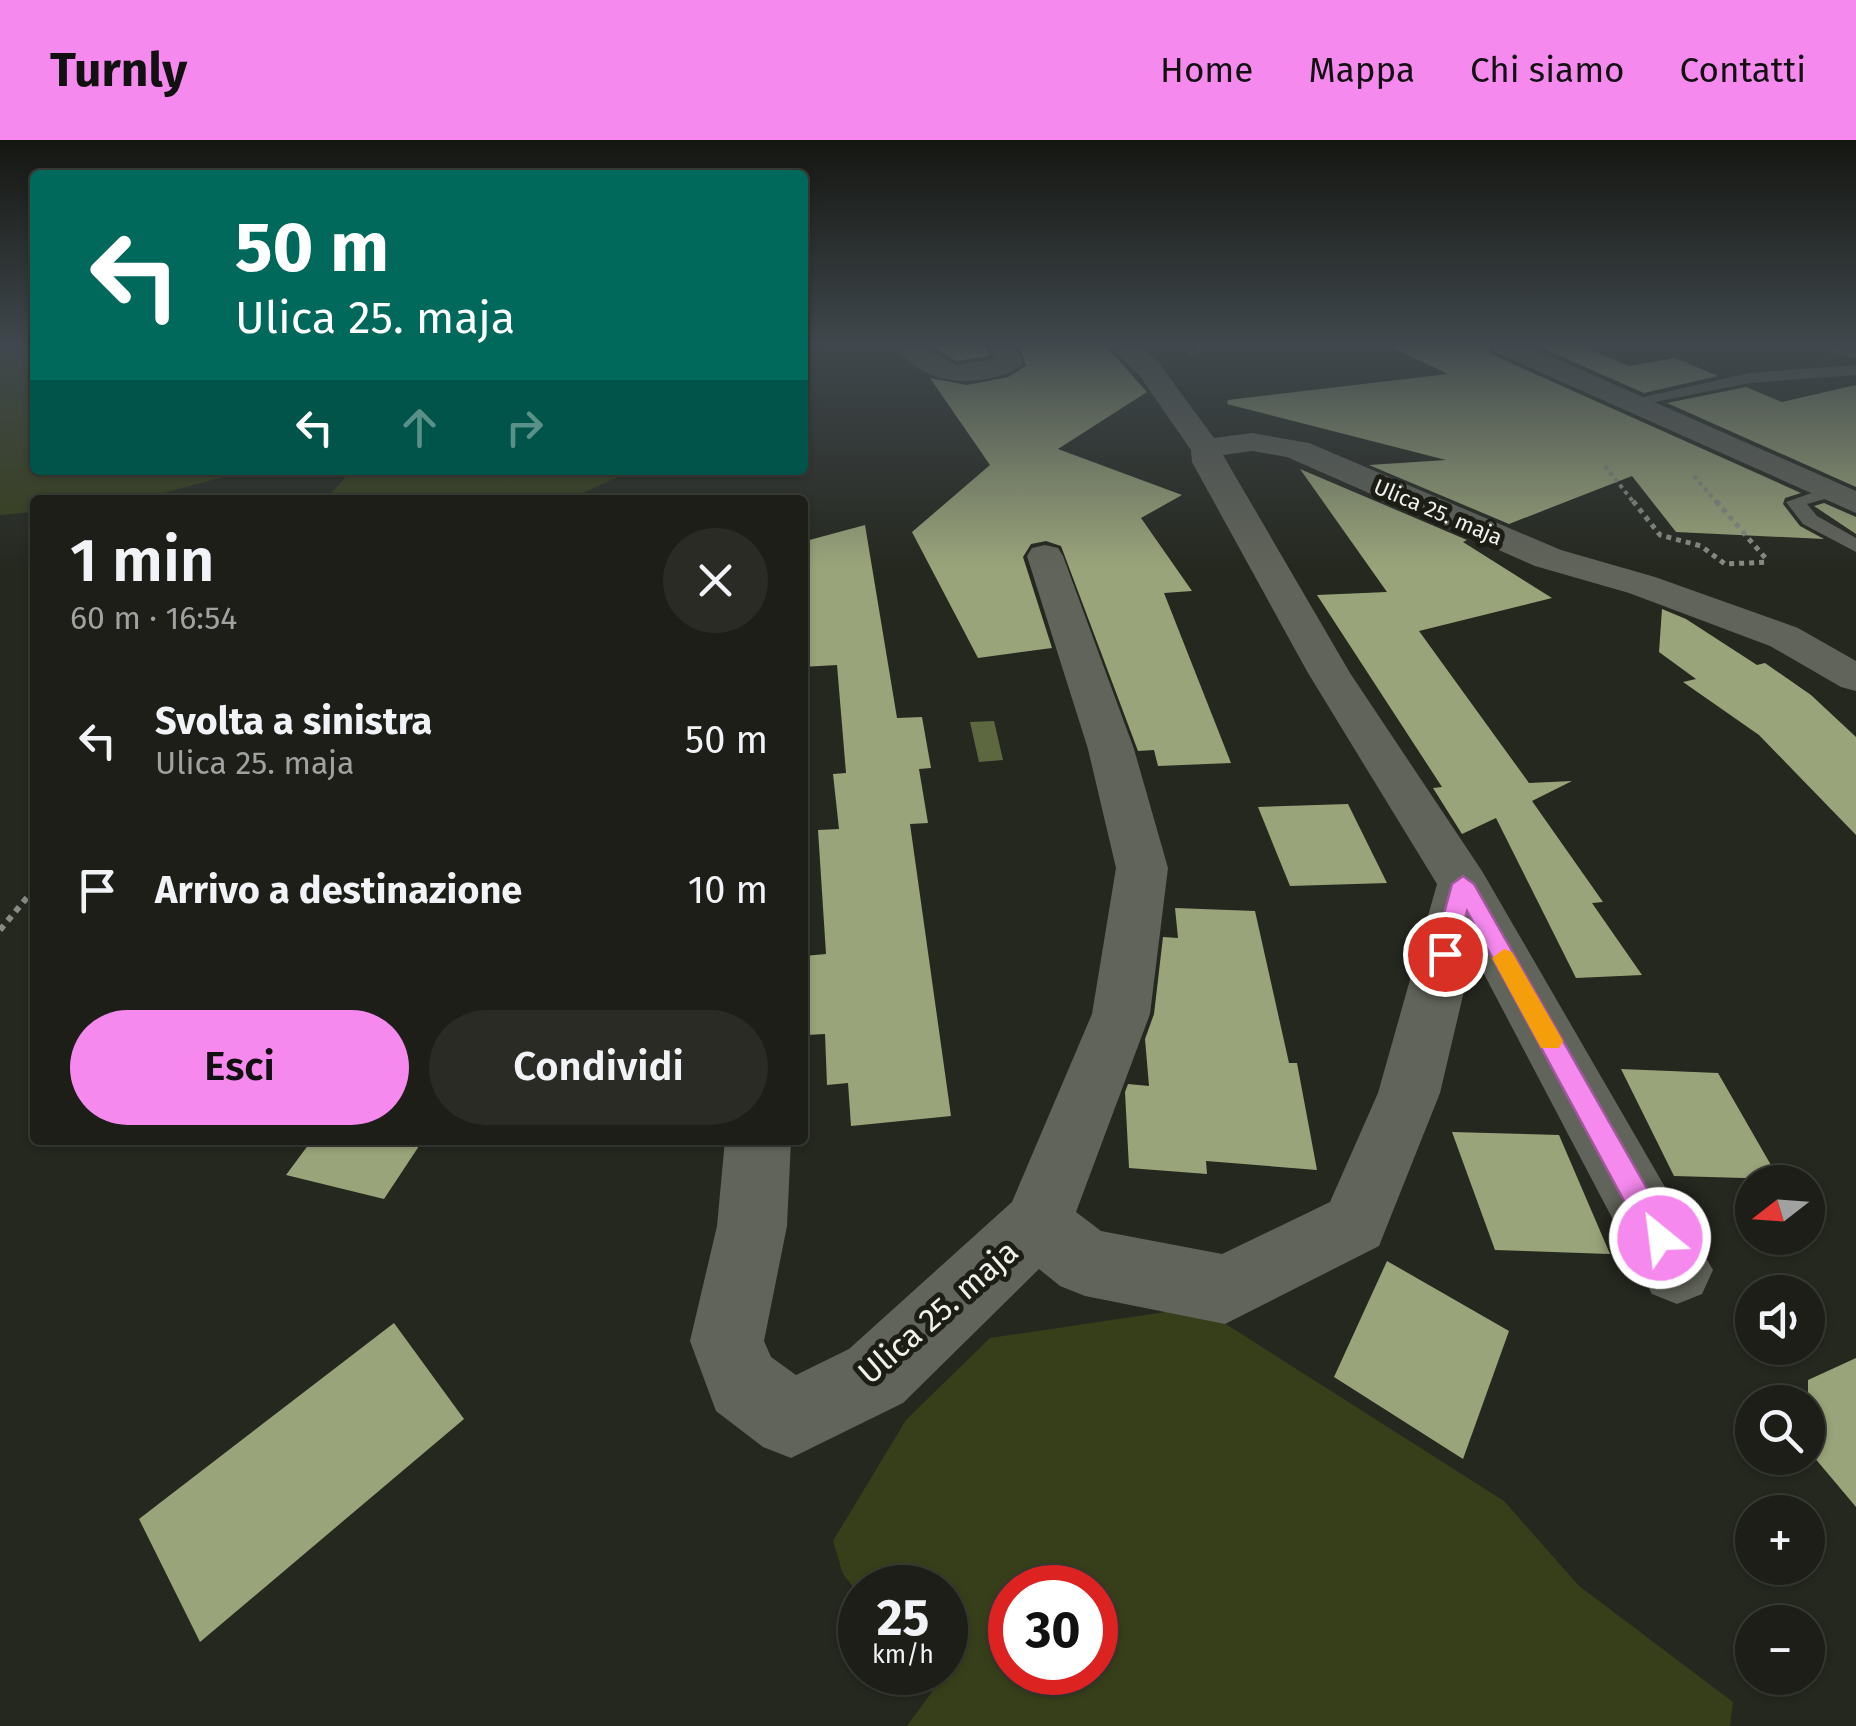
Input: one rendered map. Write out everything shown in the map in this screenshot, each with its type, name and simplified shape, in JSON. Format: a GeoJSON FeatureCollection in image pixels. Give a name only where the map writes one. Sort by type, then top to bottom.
{"type":"FeatureCollection","features":[{"type":"Feature","properties":{"kind":"street"},"geometry":{"type":"LineString","coordinates":[[1187,420],[1208,450],[1208,462],[1329,672],[1463,884],[1677,1270]]}},
{"type":"Feature","properties":{"kind":"street"},"geometry":{"type":"LineString","coordinates":[[1670,420],[1848,499]]}},
{"type":"Feature","properties":{"kind":"street","name":"Ulica 25. maja"},"geometry":{"type":"LineString","coordinates":[[1208,450],[1229,441],[1265,442],[1298,450],[1548,558],[1642,585],[1784,637],[1856,678]]}},
{"type":"Feature","properties":{"kind":"street","name":"Ulica 25. maja"},"geometry":{"type":"LineString","coordinates":[[758,1145],[752,1226],[727,1341],[743,1384],[791,1418],[876,1376],[1037,1224],[1122,1014],[1142,868],[1111,749],[1045,556]]}},
{"type":"Feature","properties":{"kind":"street","name":"Ulica 25. maja"},"geometry":{"type":"LineString","coordinates":[[1037,1224],[1086,1262],[1225,1289],[1354,1224],[1409,1094],[1463,884]]}},
{"type":"Feature","properties":{"kind":"lane"},"geometry":{"type":"LineString","coordinates":[[1848,499],[1794,502],[1810,520],[1856,546]]}},
{"type":"Feature","properties":{"kind":"path"},"geometry":{"type":"LineString","coordinates":[[1605,466],[1660,535],[1701,546],[1725,564],[1769,562],[1694,475],[1704,467]]}},
{"type":"Feature","properties":{"kind":"path"},"geometry":{"type":"LineString","coordinates":[[0,930],[30,894]]}},
{"type":"Feature","properties":{"kind":"shaded area"},"geometry":{"type":"Polygon","coordinates":[[[0,420],[30,420],[30,475],[231,475],[156,495],[30,495],[30,512],[0,515],[0,420]]]}},
{"type":"Feature","properties":{"kind":"shaded area"},"geometry":{"type":"Polygon","coordinates":[[[348,475],[622,475],[579,495],[330,495],[348,475]]]}},
{"type":"Feature","properties":{"kind":"shaded area"},"geometry":{"type":"Polygon","coordinates":[[[994,721],[1003,760],[979,762],[970,722],[994,721]]]}},
{"type":"Feature","properties":{"kind":"shaded area"},"geometry":{"type":"Polygon","coordinates":[[[1199,1307],[1504,1501],[1579,1586],[1733,1702],[1730,1726],[907,1726],[930,1695],[968,1695],[968,1565],[840,1565],[833,1541],[906,1420],[990,1338],[1199,1307]]]}},
{"type":"Feature","properties":{"kind":"building"},"geometry":{"type":"Polygon","coordinates":[[[959,420],[1103,420],[1058,449],[1182,495],[1141,518],[1192,591],[1164,593],[1231,763],[1158,766],[1154,750],[1138,751],[1061,546],[1046,541],[1031,544],[1023,557],[1052,648],[978,658],[912,532],[990,465],[959,420]]]}},
{"type":"Feature","properties":{"kind":"building"},"geometry":{"type":"Polygon","coordinates":[[[1290,420],[1638,420],[1801,493],[1785,498],[1783,504],[1800,526],[1824,539],[1676,532],[1632,476],[1509,524],[1369,465],[1446,460],[1290,420]]]}},
{"type":"Feature","properties":{"kind":"building"},"geometry":{"type":"Polygon","coordinates":[[[1705,420],[1856,420],[1856,487],[1705,420]]]}},
{"type":"Feature","properties":{"kind":"building"},"geometry":{"type":"Polygon","coordinates":[[[1300,469],[1467,540],[1463,542],[1552,598],[1419,631],[1529,783],[1572,781],[1532,801],[1603,902],[1592,903],[1642,975],[1576,978],[1496,818],[1462,834],[1433,788],[1442,787],[1317,595],[1387,592],[1300,469]]]}},
{"type":"Feature","properties":{"kind":"building"},"geometry":{"type":"Polygon","coordinates":[[[1824,503],[1856,517],[1856,534],[1814,506],[1824,503]]]}},
{"type":"Feature","properties":{"kind":"building"},"geometry":{"type":"Polygon","coordinates":[[[865,525],[897,718],[922,717],[931,768],[919,769],[928,823],[910,824],[951,1116],[851,1126],[848,1083],[827,1085],[825,1034],[808,1035],[808,956],[826,954],[818,830],[839,829],[833,774],[846,773],[837,665],[808,667],[808,540],[865,525]]]}},
{"type":"Feature","properties":{"kind":"building"},"geometry":{"type":"Polygon","coordinates":[[[1662,609],[1686,619],[1757,665],[1765,663],[1811,695],[1856,737],[1856,835],[1759,735],[1683,682],[1696,679],[1659,652],[1662,609]]]}},
{"type":"Feature","properties":{"kind":"building"},"geometry":{"type":"Polygon","coordinates":[[[1348,804],[1387,883],[1290,886],[1258,807],[1348,804]]]}},
{"type":"Feature","properties":{"kind":"building"},"geometry":{"type":"Polygon","coordinates":[[[1175,908],[1255,911],[1289,1063],[1297,1063],[1317,1170],[1206,1161],[1207,1174],[1129,1168],[1125,1092],[1128,1084],[1149,1086],[1145,1039],[1154,1014],[1163,937],[1178,938],[1175,908]]]}},
{"type":"Feature","properties":{"kind":"building"},"geometry":{"type":"Polygon","coordinates":[[[1621,1069],[1718,1073],[1771,1165],[1735,1165],[1735,1178],[1674,1176],[1621,1069]]]}},
{"type":"Feature","properties":{"kind":"building"},"geometry":{"type":"Polygon","coordinates":[[[1452,1132],[1559,1135],[1610,1254],[1495,1250],[1452,1132]]]}},
{"type":"Feature","properties":{"kind":"building"},"geometry":{"type":"Polygon","coordinates":[[[308,1145],[420,1145],[384,1199],[286,1175],[308,1145]]]}},
{"type":"Feature","properties":{"kind":"building"},"geometry":{"type":"Polygon","coordinates":[[[1387,1261],[1509,1331],[1463,1459],[1334,1377],[1387,1261]]]}},
{"type":"Feature","properties":{"kind":"building"},"geometry":{"type":"Polygon","coordinates":[[[394,1323],[464,1419],[200,1642],[139,1519],[394,1323]]]}},
{"type":"Feature","properties":{"kind":"building"},"geometry":{"type":"Polygon","coordinates":[[[1856,1358],[1856,1507],[1825,1470],[1825,1385],[1808,1385],[1808,1380],[1856,1358]]]}},
{"type":"Feature","properties":{"kind":"slow traffic"},"geometry":{"type":"LineString","coordinates":[[1504,958],[1550,1041]]}},
{"type":"Feature","properties":{"kind":"route"},"geometry":{"type":"LineString","coordinates":[[1445,954],[1463,884],[1660,1238]]}}]}
